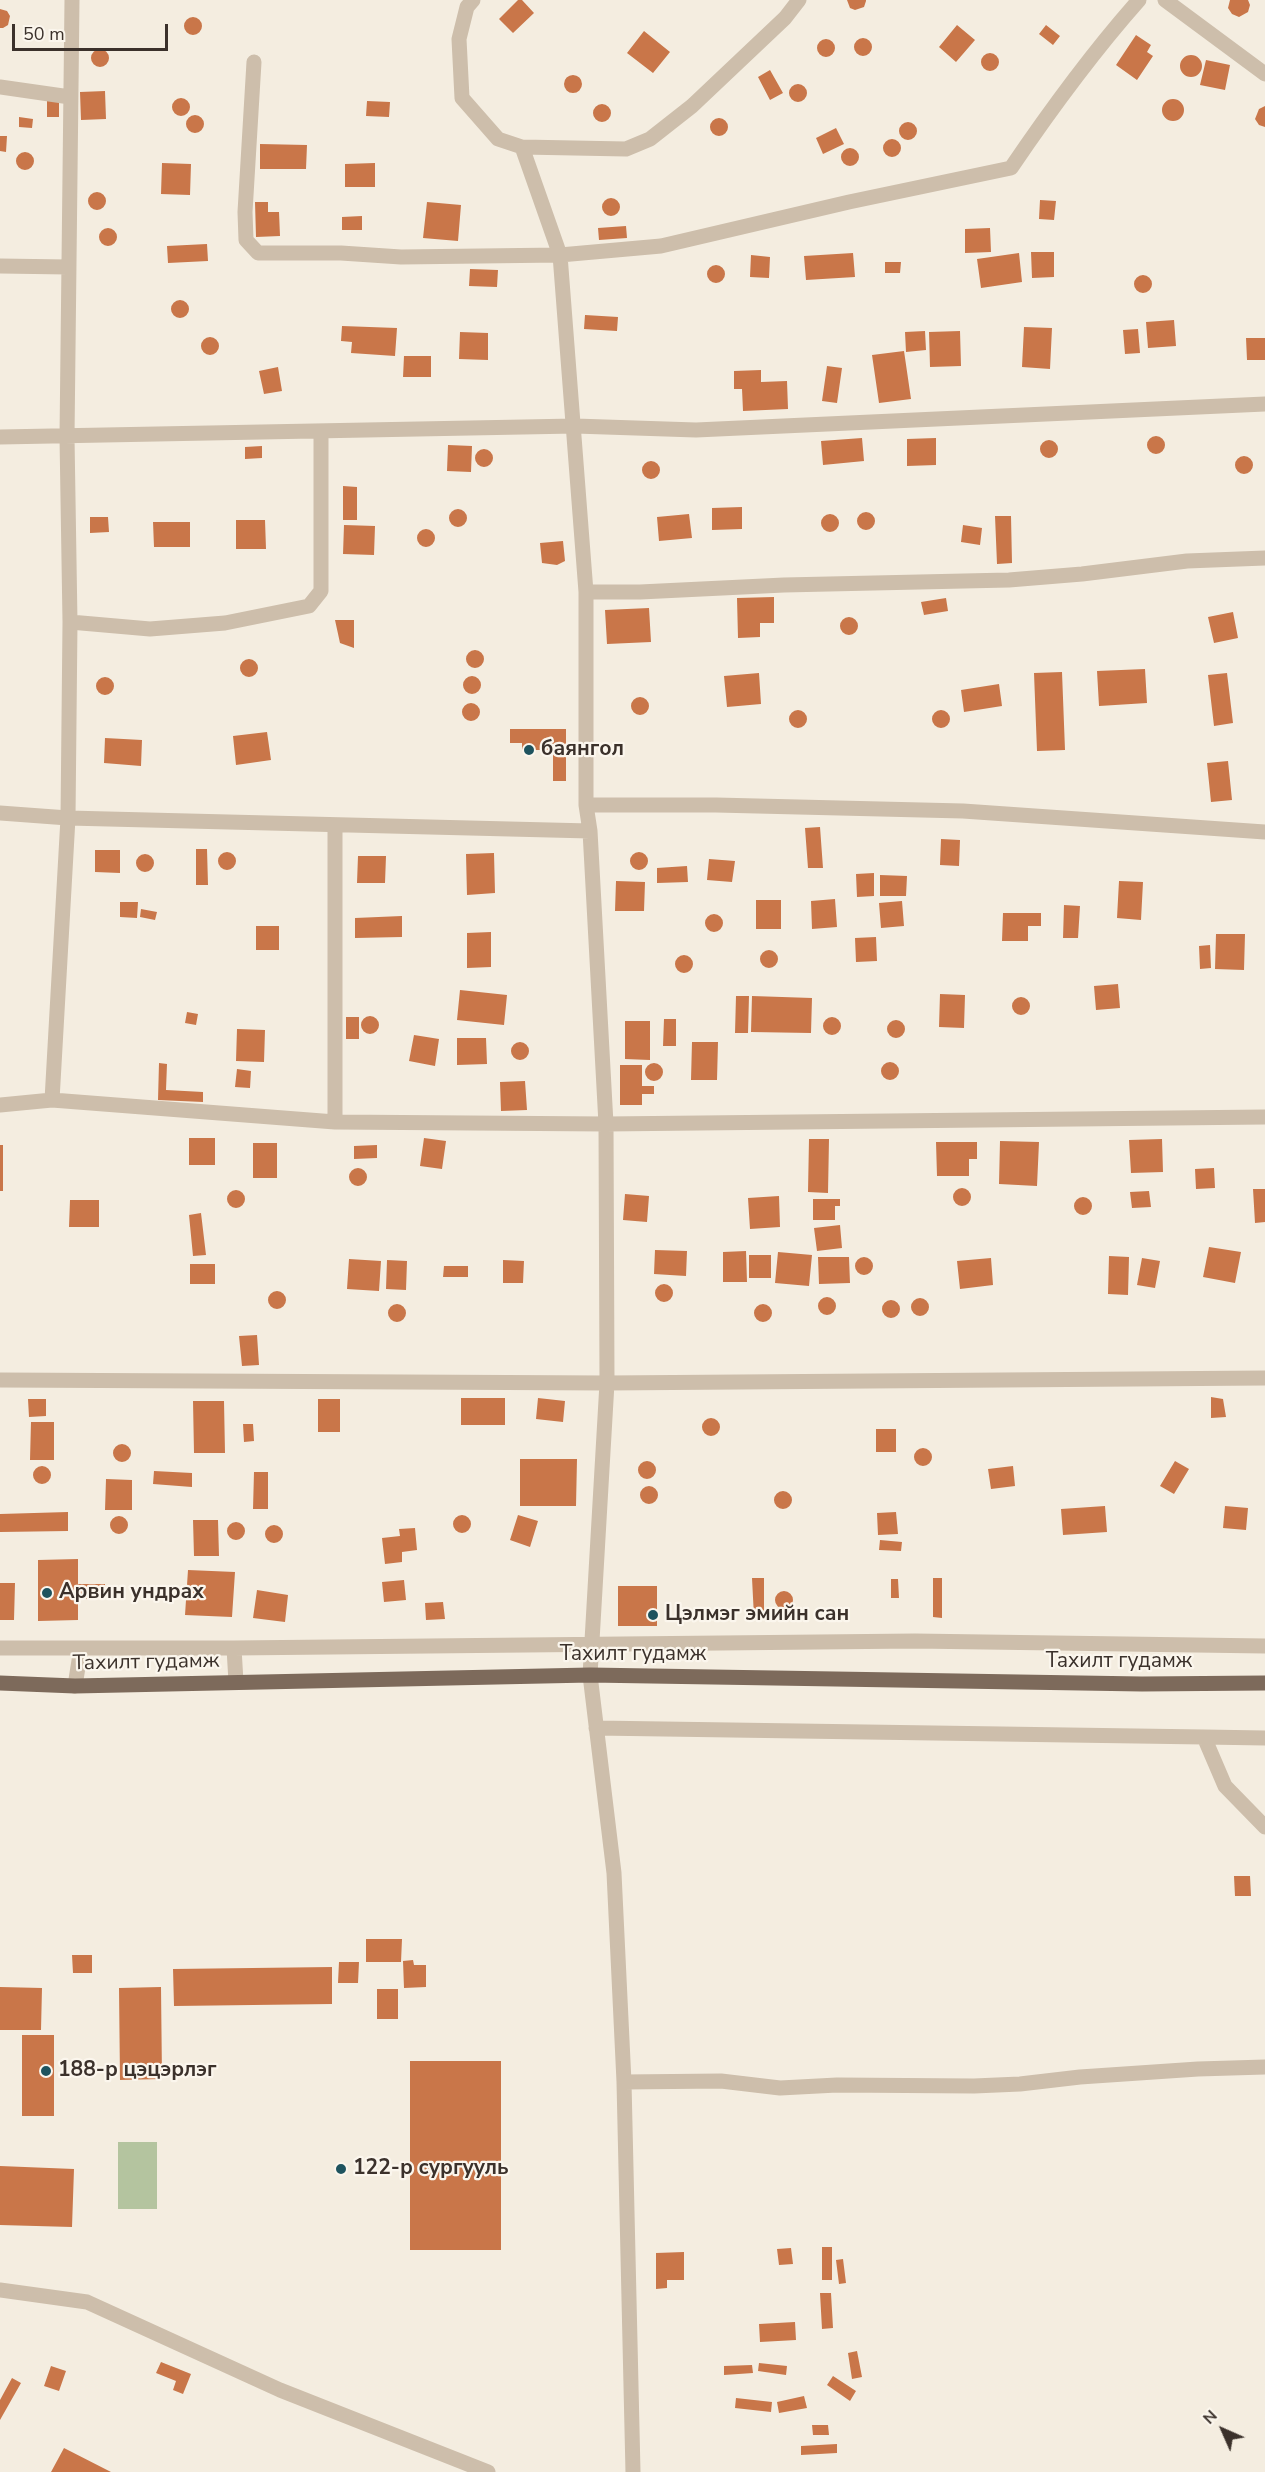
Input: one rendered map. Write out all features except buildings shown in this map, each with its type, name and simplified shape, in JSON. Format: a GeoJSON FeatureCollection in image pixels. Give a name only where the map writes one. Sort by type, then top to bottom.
{"type":"FeatureCollection","features":[{"type":"Feature","properties":{"kind":"main road","name":"Тахилт гудамж"},"geometry":{"type":"LineString","coordinates":[[0,1683],[75,1686],[590,1675],[1142,1684],[1265,1683]]}},
{"type":"Feature","properties":{"kind":"street"},"geometry":{"type":"LineString","coordinates":[[52,1100],[68,818],[70,622],[67,437],[72,0]]}},
{"type":"Feature","properties":{"kind":"street"},"geometry":{"type":"LineString","coordinates":[[468,2],[459,39],[462,98],[498,139],[522,147],[626,149],[650,139],[692,106],[785,18],[799,0]]}},
{"type":"Feature","properties":{"kind":"street"},"geometry":{"type":"LineString","coordinates":[[254,62],[245,212],[246,240],[258,253],[341,253],[402,257],[560,255],[661,246],[849,202],[1011,168],[1052,107],[1099,45],[1139,0]]}},
{"type":"Feature","properties":{"kind":"street"},"geometry":{"type":"LineString","coordinates":[[1165,0],[1265,74]]}},
{"type":"Feature","properties":{"kind":"street"},"geometry":{"type":"LineString","coordinates":[[0,87],[70,97]]}},
{"type":"Feature","properties":{"kind":"street"},"geometry":{"type":"LineString","coordinates":[[522,147],[560,255],[575,426],[586,592],[586,805],[590,831],[606,1124],[607,1383],[590,1675],[614,1872],[624,2082],[633,2472]]}},
{"type":"Feature","properties":{"kind":"street"},"geometry":{"type":"LineString","coordinates":[[0,266],[68,267]]}},
{"type":"Feature","properties":{"kind":"street"},"geometry":{"type":"LineString","coordinates":[[0,438],[575,426],[696,430],[1265,404]]}},
{"type":"Feature","properties":{"kind":"street"},"geometry":{"type":"LineString","coordinates":[[70,622],[150,629],[225,623],[309,606],[321,591],[321,432]]}},
{"type":"Feature","properties":{"kind":"street"},"geometry":{"type":"LineString","coordinates":[[586,592],[1009,580],[1187,561],[1265,558]]}},
{"type":"Feature","properties":{"kind":"street"},"geometry":{"type":"LineString","coordinates":[[586,805],[716,805],[963,811],[1265,832]]}},
{"type":"Feature","properties":{"kind":"street"},"geometry":{"type":"LineString","coordinates":[[0,813],[68,818],[590,831]]}},
{"type":"Feature","properties":{"kind":"street"},"geometry":{"type":"LineString","coordinates":[[335,825],[335,1122]]}},
{"type":"Feature","properties":{"kind":"street"},"geometry":{"type":"LineString","coordinates":[[0,1106],[52,1100],[335,1122],[606,1124],[1265,1117]]}},
{"type":"Feature","properties":{"kind":"street"},"geometry":{"type":"LineString","coordinates":[[0,1380],[607,1383],[1265,1378]]}},
{"type":"Feature","properties":{"kind":"street"},"geometry":{"type":"LineString","coordinates":[[0,1648],[915,1641],[1265,1646]]}},
{"type":"Feature","properties":{"kind":"street"},"geometry":{"type":"LineString","coordinates":[[75,1686],[81,1648]]}},
{"type":"Feature","properties":{"kind":"street"},"geometry":{"type":"LineString","coordinates":[[234,1648],[236,1682]]}},
{"type":"Feature","properties":{"kind":"street"},"geometry":{"type":"LineString","coordinates":[[596,1728],[1265,1738]]}},
{"type":"Feature","properties":{"kind":"street"},"geometry":{"type":"LineString","coordinates":[[1204,1737],[1225,1786],[1265,1827]]}},
{"type":"Feature","properties":{"kind":"street"},"geometry":{"type":"LineString","coordinates":[[624,2082],[721,2081],[780,2088],[837,2085],[974,2086],[1186,2069],[1265,2067]]}},
{"type":"Feature","properties":{"kind":"street"},"geometry":{"type":"LineString","coordinates":[[0,2290],[87,2302],[280,2390],[488,2472]]}},
{"type":"Feature","properties":{"kind":"green space"},"geometry":{"type":"Polygon","coordinates":[[[118,2142],[157,2142],[157,2209],[118,2209],[118,2142]]]}},
{"type":"Feature","properties":{"kind":"place","name":"баянгол"},"geometry":{"type":"Point","coordinates":[529,750]}},
{"type":"Feature","properties":{"kind":"place","name":"Арвин ундрах"},"geometry":{"type":"Point","coordinates":[47,1593]}},
{"type":"Feature","properties":{"kind":"place","name":"Цэлмэг эмийн сан"},"geometry":{"type":"Point","coordinates":[653,1615]}},
{"type":"Feature","properties":{"kind":"place","name":"188-р цэцэрлэг"},"geometry":{"type":"Point","coordinates":[46,2071]}},
{"type":"Feature","properties":{"kind":"place","name":"122-р сургууль"},"geometry":{"type":"Point","coordinates":[341,2169]}}]}
